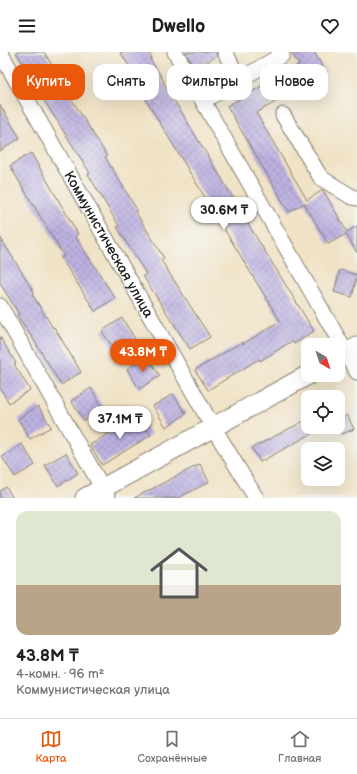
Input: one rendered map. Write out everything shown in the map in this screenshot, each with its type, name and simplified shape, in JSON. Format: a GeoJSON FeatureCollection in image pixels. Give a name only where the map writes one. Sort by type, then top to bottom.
{"type":"FeatureCollection","features":[{"type":"Feature","properties":{"kind":"main road"},"geometry":{"type":"LineString","coordinates":[[85,498],[105,493],[213,427],[301,379]]}},
{"type":"Feature","properties":{"kind":"street","name":"Коммунистическая улица"},"geometry":{"type":"LineString","coordinates":[[0,52],[213,427],[256,498]]}},
{"type":"Feature","properties":{"kind":"street"},"geometry":{"type":"LineString","coordinates":[[175,52],[357,372]]}},
{"type":"Feature","properties":{"kind":"street"},"geometry":{"type":"LineString","coordinates":[[225,52],[231,64]]}},
{"type":"Feature","properties":{"kind":"street"},"geometry":{"type":"LineString","coordinates":[[252,72],[282,55],[280,52]]}},
{"type":"Feature","properties":{"kind":"street"},"geometry":{"type":"LineString","coordinates":[[283,115],[321,178],[352,197],[357,198]]}},
{"type":"Feature","properties":{"kind":"street"},"geometry":{"type":"LineString","coordinates":[[0,306],[105,493]]}},
{"type":"Feature","properties":{"kind":"building"},"geometry":{"type":"Polygon","coordinates":[[[16,52],[44,52],[51,64],[23,64],[16,52]]]}},
{"type":"Feature","properties":{"kind":"building"},"geometry":{"type":"Polygon","coordinates":[[[120,52],[148,52],[152,58],[150,59],[153,64],[128,64],[120,52]]]}},
{"type":"Feature","properties":{"kind":"building"},"geometry":{"type":"Polygon","coordinates":[[[185,52],[216,52],[217,56],[203,64],[192,64],[185,52]]]}},
{"type":"Feature","properties":{"kind":"building"},"geometry":{"type":"Polygon","coordinates":[[[291,52],[314,52],[321,64],[298,64],[291,52]]]}},
{"type":"Feature","properties":{"kind":"building"},"geometry":{"type":"Polygon","coordinates":[[[159,73],[167,89],[167,100],[174,100],[314,331],[301,338],[294,344],[292,341],[260,361],[259,359],[208,390],[195,370],[242,342],[243,344],[280,321],[146,100],[159,100],[159,73]]]}},
{"type":"Feature","properties":{"kind":"building"},"geometry":{"type":"Polygon","coordinates":[[[260,87],[260,100],[279,100],[256,113],[307,200],[323,190],[347,232],[357,226],[357,253],[346,234],[328,244],[304,203],[289,212],[227,106],[238,100],[252,100],[252,92],[260,87]]]}},
{"type":"Feature","properties":{"kind":"building"},"geometry":{"type":"Polygon","coordinates":[[[44,100],[72,100],[107,156],[105,157],[137,210],[135,211],[164,258],[161,260],[210,337],[190,349],[143,276],[146,274],[117,227],[119,226],[88,174],[90,173],[44,100]]]}},
{"type":"Feature","properties":{"kind":"building"},"geometry":{"type":"Polygon","coordinates":[[[0,105],[20,138],[0,151],[0,105]]]}},
{"type":"Feature","properties":{"kind":"building"},"geometry":{"type":"Polygon","coordinates":[[[31,153],[78,234],[75,236],[115,298],[95,311],[61,258],[64,256],[10,166],[31,153]]]}},
{"type":"Feature","properties":{"kind":"building"},"geometry":{"type":"Polygon","coordinates":[[[0,237],[34,292],[32,294],[81,372],[61,385],[31,335],[17,315],[19,314],[0,283],[0,237]]]}},
{"type":"Feature","properties":{"kind":"building"},"geometry":{"type":"Polygon","coordinates":[[[340,270],[357,275],[352,297],[334,292],[340,270]]]}},
{"type":"Feature","properties":{"kind":"building"},"geometry":{"type":"Polygon","coordinates":[[[122,318],[135,339],[115,351],[102,331],[122,318]]]}},
{"type":"Feature","properties":{"kind":"building"},"geometry":{"type":"Polygon","coordinates":[[[0,337],[30,390],[9,403],[0,388],[0,337]]]}},
{"type":"Feature","properties":{"kind":"building"},"geometry":{"type":"Polygon","coordinates":[[[147,356],[160,376],[139,389],[127,369],[147,356]]]}},
{"type":"Feature","properties":{"kind":"building"},"geometry":{"type":"Polygon","coordinates":[[[91,388],[104,409],[84,421],[71,401],[91,388]]]}},
{"type":"Feature","properties":{"kind":"building"},"geometry":{"type":"Polygon","coordinates":[[[173,394],[186,414],[166,427],[153,406],[173,394]]]}},
{"type":"Feature","properties":{"kind":"building"},"geometry":{"type":"Polygon","coordinates":[[[38,406],[51,427],[30,439],[18,419],[38,406]]]}},
{"type":"Feature","properties":{"kind":"building"},"geometry":{"type":"Polygon","coordinates":[[[138,415],[151,435],[102,465],[90,445],[138,415]]]}},
{"type":"Feature","properties":{"kind":"building"},"geometry":{"type":"Polygon","coordinates":[[[347,415],[354,429],[345,433],[345,416],[347,415]]]}},
{"type":"Feature","properties":{"kind":"building"},"geometry":{"type":"Polygon","coordinates":[[[301,423],[301,434],[311,434],[260,462],[252,448],[301,423]]]}},
{"type":"Feature","properties":{"kind":"building"},"geometry":{"type":"Polygon","coordinates":[[[22,444],[35,465],[15,477],[2,457],[22,444]]]}},
{"type":"Feature","properties":{"kind":"building"},"geometry":{"type":"Polygon","coordinates":[[[66,453],[78,473],[58,486],[45,465],[66,453]]]}},
{"type":"Feature","properties":{"kind":"building"},"geometry":{"type":"Polygon","coordinates":[[[200,464],[209,482],[178,498],[134,498],[200,464]]]}},
{"type":"Feature","properties":{"kind":"building"},"geometry":{"type":"Polygon","coordinates":[[[6,487],[13,498],[0,498],[0,491],[6,487]]]}}]}
